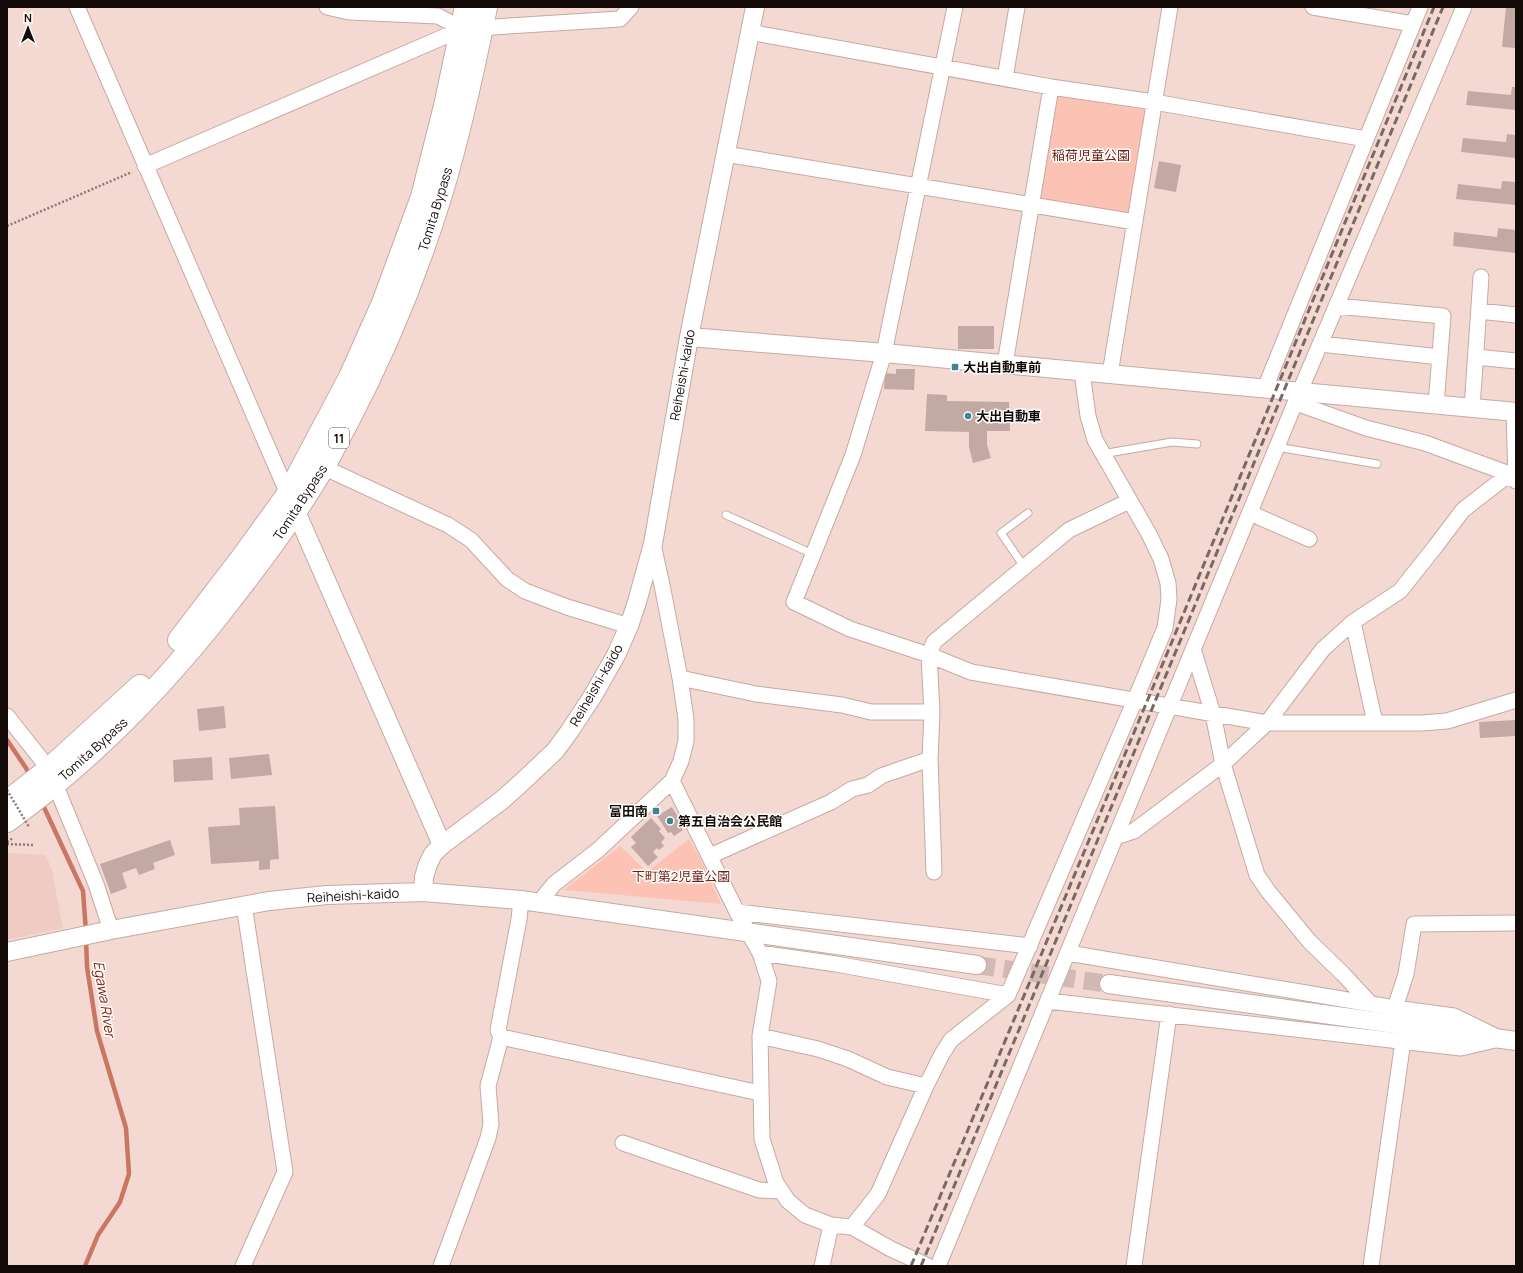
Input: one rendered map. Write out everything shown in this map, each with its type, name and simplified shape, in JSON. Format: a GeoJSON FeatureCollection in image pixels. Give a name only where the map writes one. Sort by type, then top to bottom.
{"type":"FeatureCollection","features":[{"type":"Feature","properties":{"kind":"main road","name":"Tomita Bypass"},"geometry":{"type":"LineString","coordinates":[[292,502],[323,467],[367,384],[400,309],[423,250],[440,200],[460,126],[472,29],[466,7]]}},
{"type":"Feature","properties":{"kind":"main road","name":"Tomita Bypass"},"geometry":{"type":"LineString","coordinates":[[7,802],[49,779],[100,746],[148,698],[199,640],[261,561],[292,502],[384,303],[422,197],[445,106],[472,29],[486,7]]}},
{"type":"Feature","properties":{"kind":"main road","name":"Tomita Bypass"},"geometry":{"type":"LineString","coordinates":[[7,821],[21,794]]}},
{"type":"Feature","properties":{"kind":"street"},"geometry":{"type":"LineString","coordinates":[[77,7],[442,845]]}},
{"type":"Feature","properties":{"kind":"street"},"geometry":{"type":"LineString","coordinates":[[327,7],[349,12],[438,16],[472,29]]}},
{"type":"Feature","properties":{"kind":"street"},"geometry":{"type":"LineString","coordinates":[[145,166],[472,29],[620,19],[631,7]]}},
{"type":"Feature","properties":{"kind":"street","name":"Reiheishi-kaido"},"geometry":{"type":"LineString","coordinates":[[7,952],[111,930],[244,905],[327,895],[423,892],[424,877],[433,854],[442,845],[502,800],[555,751],[594,694],[616,655],[629,626],[637,602],[653,544],[689,337],[754,7]]}},
{"type":"Feature","properties":{"kind":"street"},"geometry":{"type":"LineString","coordinates":[[955,7],[884,353],[853,455],[794,602],[850,629],[929,655],[971,672],[1268,723],[1422,723],[1447,721],[1516,700]]}},
{"type":"Feature","properties":{"kind":"street"},"geometry":{"type":"LineString","coordinates":[[1005,78],[1018,7]]}},
{"type":"Feature","properties":{"kind":"street"},"geometry":{"type":"LineString","coordinates":[[1110,374],[1170,7]]}},
{"type":"Feature","properties":{"kind":"street"},"geometry":{"type":"LineString","coordinates":[[1313,7],[1413,24]]}},
{"type":"Feature","properties":{"kind":"street"},"geometry":{"type":"LineString","coordinates":[[1265,388],[1420,7]]}},
{"type":"Feature","properties":{"kind":"street"},"geometry":{"type":"LineString","coordinates":[[938,1266],[1320,344],[1464,7]]}},
{"type":"Feature","properties":{"kind":"street"},"geometry":{"type":"LineString","coordinates":[[749,32],[1051,87],[1154,102],[1366,139]]}},
{"type":"Feature","properties":{"kind":"street"},"geometry":{"type":"LineString","coordinates":[[1005,364],[1051,87]]}},
{"type":"Feature","properties":{"kind":"street"},"geometry":{"type":"LineString","coordinates":[[726,154],[1135,222]]}},
{"type":"Feature","properties":{"kind":"street"},"geometry":{"type":"LineString","coordinates":[[1472,408],[1481,277]]}},
{"type":"Feature","properties":{"kind":"street"},"geometry":{"type":"LineString","coordinates":[[1336,306],[1443,316],[1436,405]]}},
{"type":"Feature","properties":{"kind":"street"},"geometry":{"type":"LineString","coordinates":[[1479,311],[1516,315]]}},
{"type":"Feature","properties":{"kind":"street"},"geometry":{"type":"LineString","coordinates":[[689,337],[884,353],[1265,388],[1298,397],[1366,428],[1426,443],[1516,478]]}},
{"type":"Feature","properties":{"kind":"street"},"geometry":{"type":"LineString","coordinates":[[1320,344],[1440,357]]}},
{"type":"Feature","properties":{"kind":"street"},"geometry":{"type":"LineString","coordinates":[[1476,357],[1516,361]]}},
{"type":"Feature","properties":{"kind":"street"},"geometry":{"type":"LineString","coordinates":[[852,1227],[878,1194],[926,1086],[942,1054],[951,1040],[1008,995],[1136,700],[1165,628],[1168,583],[1161,559],[1149,534],[1095,440],[1088,416],[1082,372]]}},
{"type":"Feature","properties":{"kind":"street"},"geometry":{"type":"LineString","coordinates":[[1298,397],[1436,405],[1515,412],[1516,478]]}},
{"type":"Feature","properties":{"kind":"street"},"geometry":{"type":"LineString","coordinates":[[323,467],[448,525],[471,540],[507,579],[525,591],[567,607],[629,626]]}},
{"type":"Feature","properties":{"kind":"street"},"geometry":{"type":"LineString","coordinates":[[1116,837],[1134,831],[1223,764],[1268,723],[1323,649],[1353,622],[1400,591],[1462,510],[1503,479],[1516,478]]}},
{"type":"Feature","properties":{"kind":"street"},"geometry":{"type":"LineString","coordinates":[[934,872],[930,759],[932,712],[929,655],[934,642],[1069,530],[1129,501]]}},
{"type":"Feature","properties":{"kind":"street"},"geometry":{"type":"LineString","coordinates":[[1250,513],[1309,539]]}},
{"type":"Feature","properties":{"kind":"street"},"geometry":{"type":"LineString","coordinates":[[542,902],[544,895],[554,884],[598,850],[672,781],[681,761],[686,741],[686,719],[680,678],[653,544]]}},
{"type":"Feature","properties":{"kind":"street"},"geometry":{"type":"LineString","coordinates":[[1353,622],[1375,723]]}},
{"type":"Feature","properties":{"kind":"street"},"geometry":{"type":"LineString","coordinates":[[1193,649],[1213,714],[1223,764],[1257,874],[1268,891],[1308,941],[1343,974],[1370,1003]]}},
{"type":"Feature","properties":{"kind":"street"},"geometry":{"type":"LineString","coordinates":[[680,678],[756,694],[842,705],[871,712],[932,712]]}},
{"type":"Feature","properties":{"kind":"street"},"geometry":{"type":"LineString","coordinates":[[7,716],[49,779],[96,884],[111,930]]}},
{"type":"Feature","properties":{"kind":"street"},"geometry":{"type":"LineString","coordinates":[[710,856],[831,802],[852,789],[868,785],[881,776],[930,759]]}},
{"type":"Feature","properties":{"kind":"street"},"geometry":{"type":"LineString","coordinates":[[672,781],[737,912],[760,953],[769,982],[760,1036],[760,1093],[762,1138],[776,1183],[788,1201],[805,1215],[830,1225],[852,1227],[890,1248],[928,1266]]}},
{"type":"Feature","properties":{"kind":"street"},"geometry":{"type":"LineString","coordinates":[[423,892],[542,902],[977,965]]}},
{"type":"Feature","properties":{"kind":"street"},"geometry":{"type":"LineString","coordinates":[[441,1266],[488,1138],[491,1124],[488,1086],[501,1036],[498,1030],[519,919],[521,900]]}},
{"type":"Feature","properties":{"kind":"street"},"geometry":{"type":"LineString","coordinates":[[243,1266],[284,1172],[244,905]]}},
{"type":"Feature","properties":{"kind":"street"},"geometry":{"type":"LineString","coordinates":[[737,912],[1030,946]]}},
{"type":"Feature","properties":{"kind":"street"},"geometry":{"type":"LineString","coordinates":[[1395,1008],[1406,974],[1414,924],[1516,923]]}},
{"type":"Feature","properties":{"kind":"street"},"geometry":{"type":"LineString","coordinates":[[760,953],[836,964],[1008,995]]}},
{"type":"Feature","properties":{"kind":"street"},"geometry":{"type":"LineString","coordinates":[[1068,953],[1395,1008],[1454,1016],[1508,1040]]}},
{"type":"Feature","properties":{"kind":"street"},"geometry":{"type":"LineString","coordinates":[[1109,984],[1508,1040]]}},
{"type":"Feature","properties":{"kind":"street"},"geometry":{"type":"LineString","coordinates":[[1048,1001],[1461,1048],[1508,1040]]}},
{"type":"Feature","properties":{"kind":"street"},"geometry":{"type":"LineString","coordinates":[[1134,1266],[1169,1014]]}},
{"type":"Feature","properties":{"kind":"street"},"geometry":{"type":"LineString","coordinates":[[501,1036],[760,1093]]}},
{"type":"Feature","properties":{"kind":"street"},"geometry":{"type":"LineString","coordinates":[[760,1036],[818,1049],[848,1059],[888,1077],[926,1086]]}},
{"type":"Feature","properties":{"kind":"street"},"geometry":{"type":"LineString","coordinates":[[1371,1266],[1403,1041]]}},
{"type":"Feature","properties":{"kind":"street"},"geometry":{"type":"LineString","coordinates":[[623,1143],[759,1190],[781,1191]]}},
{"type":"Feature","properties":{"kind":"street"},"geometry":{"type":"LineString","coordinates":[[822,1266],[830,1225]]}},
{"type":"Feature","properties":{"kind":"lane"},"geometry":{"type":"LineString","coordinates":[[1102,454],[1172,442],[1197,444]]}},
{"type":"Feature","properties":{"kind":"lane"},"geometry":{"type":"LineString","coordinates":[[1277,447],[1377,464]]}},
{"type":"Feature","properties":{"kind":"lane"},"geometry":{"type":"LineString","coordinates":[[1025,568],[1001,533],[1028,513]]}},
{"type":"Feature","properties":{"kind":"lane"},"geometry":{"type":"LineString","coordinates":[[726,515],[813,554]]}},
{"type":"Feature","properties":{"kind":"path"},"geometry":{"type":"LineString","coordinates":[[7,226],[145,166]]}},
{"type":"Feature","properties":{"kind":"path"},"geometry":{"type":"LineString","coordinates":[[21,794],[29,827]]}},
{"type":"Feature","properties":{"kind":"path"},"geometry":{"type":"LineString","coordinates":[[7,844],[33,844]]}},
{"type":"Feature","properties":{"kind":"shaded area"},"geometry":{"type":"Polygon","coordinates":[[[7,853],[46,855],[52,871],[63,928],[7,940],[7,853]]]}},
{"type":"Feature","properties":{"kind":"green space","name":"稲荷児童公園"},"geometry":{"type":"Polygon","coordinates":[[[1054,95],[1145,110],[1128,214],[1037,199],[1054,95]]]}},
{"type":"Feature","properties":{"kind":"green space","name":"下町第2児童公園"},"geometry":{"type":"Polygon","coordinates":[[[689,839],[701,860],[721,904],[564,890],[620,846],[647,872],[689,839]]]}},
{"type":"Feature","properties":{"kind":"building"},"geometry":{"type":"Polygon","coordinates":[[[1506,7],[1516,7],[1516,48],[1502,47],[1506,7]]]}},
{"type":"Feature","properties":{"kind":"building"},"geometry":{"type":"Polygon","coordinates":[[[1512,87],[1516,87],[1516,110],[1466,105],[1468,91],[1511,95],[1512,87]]]}},
{"type":"Feature","properties":{"kind":"building"},"geometry":{"type":"Polygon","coordinates":[[[1507,134],[1516,135],[1516,158],[1461,152],[1463,138],[1506,142],[1507,134]]]}},
{"type":"Feature","properties":{"kind":"building"},"geometry":{"type":"Polygon","coordinates":[[[1159,161],[1181,165],[1176,192],[1154,188],[1159,161]]]}},
{"type":"Feature","properties":{"kind":"building"},"geometry":{"type":"Polygon","coordinates":[[[1502,181],[1516,182],[1516,205],[1456,199],[1458,184],[1501,189],[1502,181]]]}},
{"type":"Feature","properties":{"kind":"building"},"geometry":{"type":"Polygon","coordinates":[[[1498,228],[1516,230],[1516,253],[1453,246],[1454,232],[1497,237],[1498,228]]]}},
{"type":"Feature","properties":{"kind":"building"},"geometry":{"type":"Polygon","coordinates":[[[958,326],[994,326],[994,349],[958,349],[958,326]]]}},
{"type":"Feature","properties":{"kind":"building"},"geometry":{"type":"Polygon","coordinates":[[[896,369],[915,369],[914,390],[884,389],[885,373],[896,374],[896,369]]]}},
{"type":"Feature","properties":{"kind":"building","name":"大出自動車"},"geometry":{"type":"Polygon","coordinates":[[[927,394],[947,395],[947,401],[1009,402],[1010,431],[987,431],[987,445],[991,458],[973,463],[969,447],[969,432],[925,431],[927,394]]]}},
{"type":"Feature","properties":{"kind":"building"},"geometry":{"type":"Polygon","coordinates":[[[224,706],[226,728],[199,731],[197,709],[224,706]]]}},
{"type":"Feature","properties":{"kind":"building"},"geometry":{"type":"Polygon","coordinates":[[[1516,720],[1516,736],[1480,738],[1479,722],[1516,720]]]}},
{"type":"Feature","properties":{"kind":"building"},"geometry":{"type":"Polygon","coordinates":[[[269,754],[272,775],[231,779],[229,758],[269,754]]]}},
{"type":"Feature","properties":{"kind":"building"},"geometry":{"type":"Polygon","coordinates":[[[212,757],[213,780],[174,782],[173,760],[212,757]]]}},
{"type":"Feature","properties":{"kind":"building"},"geometry":{"type":"Polygon","coordinates":[[[275,806],[279,859],[270,860],[270,869],[259,870],[259,861],[211,864],[208,827],[240,825],[239,808],[275,806]]]}},
{"type":"Feature","properties":{"kind":"building","name":"第五自治会公民館"},"geometry":{"type":"Polygon","coordinates":[[[672,807],[683,825],[680,827],[683,830],[674,836],[671,832],[668,833],[657,816],[672,807]]]}},
{"type":"Feature","properties":{"kind":"building"},"geometry":{"type":"Polygon","coordinates":[[[651,818],[661,829],[659,831],[665,838],[661,842],[664,846],[659,850],[657,848],[653,852],[658,857],[648,866],[631,847],[636,843],[631,837],[651,818]]]}},
{"type":"Feature","properties":{"kind":"building"},"geometry":{"type":"Polygon","coordinates":[[[170,840],[175,855],[153,863],[155,869],[139,875],[136,868],[122,873],[127,888],[111,894],[100,864],[170,840]]]}},
{"type":"Feature","properties":{"kind":"waterway","name":"Egawa River"},"geometry":{"type":"LineString","coordinates":[[7,740],[30,776]]}},
{"type":"Feature","properties":{"kind":"waterway","name":"Egawa River"},"geometry":{"type":"LineString","coordinates":[[42,803],[83,891],[86,932]]}},
{"type":"Feature","properties":{"kind":"waterway","name":"Egawa River"},"geometry":{"type":"LineString","coordinates":[[85,1266],[98,1235],[120,1202],[129,1174],[126,1128],[97,1031],[87,967],[86,939]]}},
{"type":"Feature","properties":{"kind":"tunnel"},"geometry":{"type":"LineString","coordinates":[[977,965],[1109,984]]}},
{"type":"Feature","properties":{"kind":"railway"},"geometry":{"type":"LineString","coordinates":[[911,1266],[1171,644],[1434,7]]}},
{"type":"Feature","properties":{"kind":"railway"},"geometry":{"type":"LineString","coordinates":[[921,1266],[1443,7]]}},
{"type":"Feature","properties":{"kind":"place","name":"大出自動車前"},"geometry":{"type":"Point","coordinates":[955,367]}},
{"type":"Feature","properties":{"kind":"place","name":"大出自動車"},"geometry":{"type":"Point","coordinates":[968,416]}},
{"type":"Feature","properties":{"kind":"place","name":"富田南"},"geometry":{"type":"Point","coordinates":[656,811]}},
{"type":"Feature","properties":{"kind":"place","name":"第五自治会公民館"},"geometry":{"type":"Point","coordinates":[670,821]}}]}
